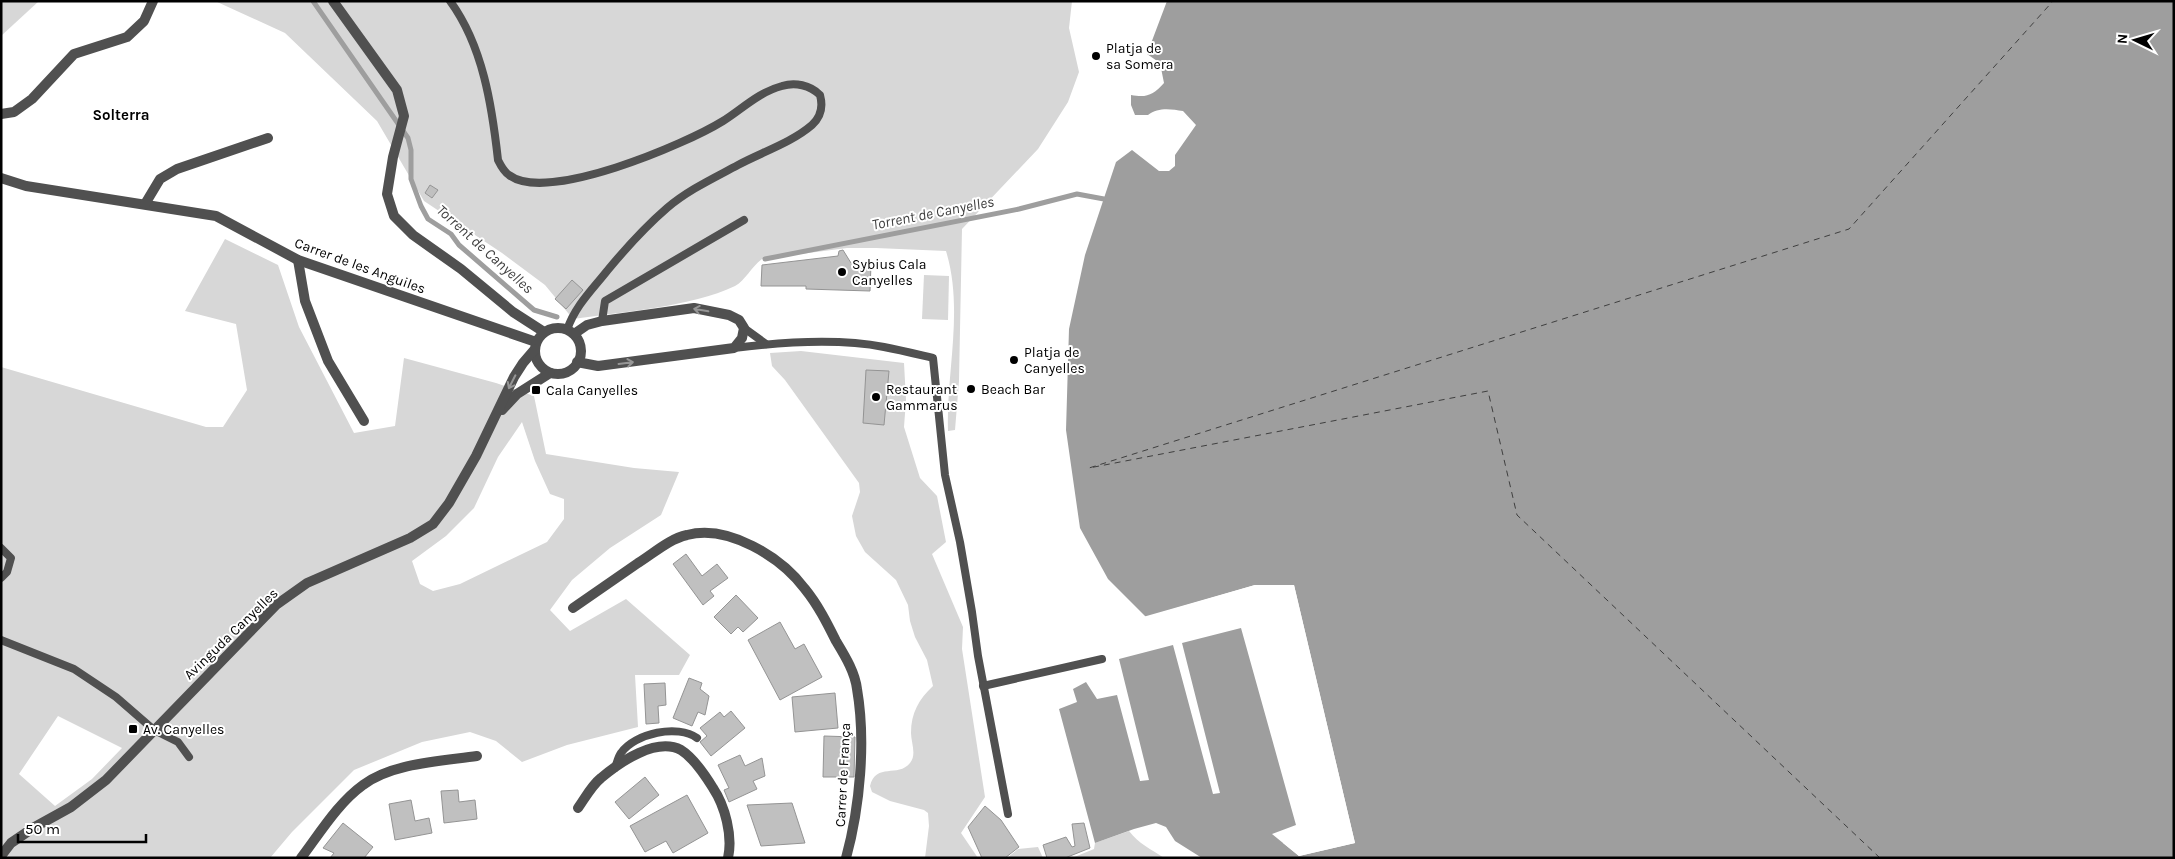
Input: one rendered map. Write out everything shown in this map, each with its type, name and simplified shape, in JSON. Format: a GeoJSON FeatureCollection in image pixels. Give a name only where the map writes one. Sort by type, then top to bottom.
{"type":"FeatureCollection","features":[{"type":"Feature","properties":{"kind":"street"},"geometry":{"type":"LineString","coordinates":[[1,114],[14,112],[32,99],[74,54],[127,37],[144,21],[153,1]]}},
{"type":"Feature","properties":{"kind":"street"},"geometry":{"type":"LineString","coordinates":[[333,1],[397,90],[404,116],[393,157],[387,194],[394,216],[413,235],[461,269],[513,312],[544,332]]}},
{"type":"Feature","properties":{"kind":"street"},"geometry":{"type":"LineString","coordinates":[[145,204],[160,179],[177,169],[268,138]]}},
{"type":"Feature","properties":{"kind":"street","name":"Carrer de les Anguiles"},"geometry":{"type":"LineString","coordinates":[[1,178],[26,186],[216,216],[298,260],[536,346]]}},
{"type":"Feature","properties":{"kind":"street"},"geometry":{"type":"LineString","coordinates":[[298,260],[305,301],[328,361],[364,421]]}},
{"type":"Feature","properties":{"kind":"street"},"geometry":{"type":"LineString","coordinates":[[570,332],[580,348],[577,362],[566,372],[550,372],[542,367],[536,359],[536,346],[544,332],[552,329],[570,332],[602,321],[694,308],[729,315],[739,320],[744,328],[742,338],[734,348],[598,366],[577,362]]}},
{"type":"Feature","properties":{"kind":"street","name":"Avinguda Canyelles"},"geometry":{"type":"LineString","coordinates":[[1,856],[11,844],[33,828],[72,807],[106,780],[276,605],[307,583],[410,538],[433,524],[449,503],[514,377],[536,346]]}},
{"type":"Feature","properties":{"kind":"street","name":"Avinguda Canyelles"},"geometry":{"type":"LineString","coordinates":[[494,418],[517,394],[550,372]]}},
{"type":"Feature","properties":{"kind":"street","name":"Carrer de França"},"geometry":{"type":"LineString","coordinates":[[573,608],[668,542],[687,535],[716,533],[736,539],[754,547],[788,570],[804,587],[818,607],[847,660],[857,688],[860,758],[854,830],[846,858]]}},
{"type":"Feature","properties":{"kind":"street"},"geometry":{"type":"LineString","coordinates":[[578,808],[600,778],[615,768],[652,748],[665,746],[682,751],[706,776],[723,808],[729,836],[728,858]]}},
{"type":"Feature","properties":{"kind":"street"},"geometry":{"type":"LineString","coordinates":[[301,858],[348,798],[364,784],[382,775],[412,765],[478,756]]}},
{"type":"Feature","properties":{"kind":"lane"},"geometry":{"type":"LineString","coordinates":[[450,1],[459,13],[478,58],[488,92],[498,160],[502,169],[509,176],[521,181],[536,184],[565,181],[627,163],[699,134],[724,121],[754,100],[782,85],[806,85],[820,95],[822,102],[821,113],[813,125],[792,138],[701,185],[668,207],[630,242],[572,314],[570,332]]}},
{"type":"Feature","properties":{"kind":"lane"},"geometry":{"type":"LineString","coordinates":[[602,321],[605,301],[744,220]]}},
{"type":"Feature","properties":{"kind":"lane"},"geometry":{"type":"LineString","coordinates":[[744,328],[766,344]]}},
{"type":"Feature","properties":{"kind":"lane"},"geometry":{"type":"LineString","coordinates":[[734,348],[766,344],[824,342],[882,347],[933,358],[946,475],[966,577],[983,686],[1008,814]]}},
{"type":"Feature","properties":{"kind":"lane"},"geometry":{"type":"LineString","coordinates":[[1,548],[11,558],[7,572],[1,578]]}},
{"type":"Feature","properties":{"kind":"lane"},"geometry":{"type":"LineString","coordinates":[[1,640],[74,669],[116,697],[154,730],[178,742],[189,757]]}},
{"type":"Feature","properties":{"kind":"lane"},"geometry":{"type":"LineString","coordinates":[[983,686],[1102,659]]}},
{"type":"Feature","properties":{"kind":"lane"},"geometry":{"type":"LineString","coordinates":[[615,768],[621,753],[634,742],[646,737],[682,732],[689,733],[697,738]]}},
{"type":"Feature","properties":{"kind":"shaded area"},"geometry":{"type":"Polygon","coordinates":[[[1,1],[39,1],[1,36],[1,1]]]}},
{"type":"Feature","properties":{"kind":"shaded area"},"geometry":{"type":"Polygon","coordinates":[[[215,1],[1072,1],[1069,28],[1079,72],[1068,102],[1038,149],[962,229],[959,381],[955,430],[948,431],[954,296],[946,251],[847,248],[762,259],[739,284],[717,293],[656,308],[573,319],[545,285],[502,253],[424,201],[377,121],[285,33],[215,1]]]}},
{"type":"Feature","properties":{"kind":"shaded area"},"geometry":{"type":"Polygon","coordinates":[[[1167,1],[2174,1],[2174,858],[1202,858],[1175,841],[1166,827],[1156,823],[1095,843],[1059,709],[1077,702],[1073,689],[1086,682],[1097,699],[1117,695],[1140,781],[1149,780],[1119,659],[1173,645],[1213,794],[1220,793],[1182,643],[1241,628],[1296,825],[1272,834],[1299,856],[1355,843],[1294,585],[1255,585],[1146,617],[1108,579],[1080,528],[1066,430],[1069,329],[1085,255],[1116,162],[1132,150],[1159,171],[1169,171],[1175,166],[1175,155],[1196,125],[1183,111],[1165,109],[1148,115],[1135,115],[1131,105],[1131,95],[1149,95],[1164,83],[1160,63],[1147,54],[1167,1]]]}},
{"type":"Feature","properties":{"kind":"shaded area"},"geometry":{"type":"Polygon","coordinates":[[[225,239],[278,265],[299,327],[354,433],[395,426],[404,358],[496,383],[534,396],[546,454],[634,468],[679,472],[661,515],[610,548],[572,580],[550,610],[570,631],[626,599],[690,655],[679,675],[635,675],[638,727],[567,745],[522,762],[496,741],[470,732],[422,742],[354,770],[292,832],[270,858],[1,858],[1,367],[206,427],[223,427],[247,390],[236,324],[185,311],[225,239]],[[522,422],[498,457],[474,508],[446,536],[412,561],[420,584],[433,591],[460,584],[547,542],[564,519],[564,499],[550,494],[535,461],[522,422]],[[58,716],[19,774],[55,806],[92,779],[122,748],[58,716]]]}},
{"type":"Feature","properties":{"kind":"shaded area"},"geometry":{"type":"Polygon","coordinates":[[[924,275],[949,276],[948,320],[922,319],[924,275]]]}},
{"type":"Feature","properties":{"kind":"shaded area"},"geometry":{"type":"Polygon","coordinates":[[[801,351],[904,363],[906,400],[904,427],[920,478],[937,496],[946,542],[932,554],[963,627],[962,649],[985,797],[961,833],[978,858],[925,858],[929,826],[928,813],[924,810],[890,801],[872,792],[870,786],[877,774],[900,770],[912,760],[912,719],[920,701],[933,686],[927,660],[915,637],[910,621],[908,605],[896,580],[865,552],[856,536],[852,516],[860,492],[859,483],[785,380],[772,366],[770,353],[801,351]]]}},
{"type":"Feature","properties":{"kind":"shaded area"},"geometry":{"type":"Polygon","coordinates":[[[1129,831],[1141,843],[1164,858],[1072,858],[1094,849],[1095,843],[1129,831]]]}},
{"type":"Feature","properties":{"kind":"shaded area"},"geometry":{"type":"Polygon","coordinates":[[[1038,847],[1043,858],[1007,858],[1018,849],[1038,847]]]}},
{"type":"Feature","properties":{"kind":"pier"},"geometry":{"type":"Polygon","coordinates":[[[1255,585],[1294,585],[1355,843],[1299,856],[1283,843],[1286,842],[1299,853],[1352,841],[1292,588],[1255,587],[1146,619],[1143,617],[1255,585]]]}},
{"type":"Feature","properties":{"kind":"building"},"geometry":{"type":"Polygon","coordinates":[[[430,185],[438,190],[432,198],[425,193],[430,185]]]}},
{"type":"Feature","properties":{"kind":"building"},"geometry":{"type":"Polygon","coordinates":[[[843,250],[851,263],[871,264],[870,291],[806,289],[806,286],[761,286],[762,265],[838,256],[839,251],[843,250]]]}},
{"type":"Feature","properties":{"kind":"building"},"geometry":{"type":"Polygon","coordinates":[[[572,280],[583,290],[566,309],[555,299],[572,280]]]}},
{"type":"Feature","properties":{"kind":"building","name":"Restaurant Gammarus"},"geometry":{"type":"Polygon","coordinates":[[[866,370],[889,371],[884,425],[863,423],[866,370]]]}},
{"type":"Feature","properties":{"kind":"building"},"geometry":{"type":"Polygon","coordinates":[[[686,554],[702,576],[717,564],[728,578],[710,591],[714,596],[703,605],[673,564],[686,554]]]}},
{"type":"Feature","properties":{"kind":"building"},"geometry":{"type":"Polygon","coordinates":[[[736,595],[758,618],[743,632],[738,627],[731,634],[714,617],[736,595]]]}},
{"type":"Feature","properties":{"kind":"building"},"geometry":{"type":"Polygon","coordinates":[[[780,622],[795,649],[804,644],[822,677],[780,700],[748,640],[780,622]]]}},
{"type":"Feature","properties":{"kind":"building"},"geometry":{"type":"Polygon","coordinates":[[[689,678],[702,683],[700,689],[709,696],[705,715],[698,712],[692,726],[673,718],[689,678]]]}},
{"type":"Feature","properties":{"kind":"building"},"geometry":{"type":"Polygon","coordinates":[[[665,683],[666,705],[658,706],[659,723],[646,724],[644,684],[665,683]]]}},
{"type":"Feature","properties":{"kind":"building"},"geometry":{"type":"Polygon","coordinates":[[[835,693],[838,728],[795,732],[792,697],[835,693]]]}},
{"type":"Feature","properties":{"kind":"building"},"geometry":{"type":"Polygon","coordinates":[[[731,711],[745,728],[711,756],[700,742],[707,736],[700,728],[720,712],[724,717],[731,711]]]}},
{"type":"Feature","properties":{"kind":"building"},"geometry":{"type":"Polygon","coordinates":[[[824,736],[855,737],[854,777],[823,777],[824,736]]]}},
{"type":"Feature","properties":{"kind":"building"},"geometry":{"type":"Polygon","coordinates":[[[740,755],[745,766],[762,758],[765,776],[753,781],[757,789],[729,802],[724,790],[729,788],[718,765],[740,755]]]}},
{"type":"Feature","properties":{"kind":"building"},"geometry":{"type":"Polygon","coordinates":[[[645,777],[659,795],[629,819],[615,802],[645,777]]]}},
{"type":"Feature","properties":{"kind":"building"},"geometry":{"type":"Polygon","coordinates":[[[458,790],[459,802],[475,800],[477,819],[444,823],[441,791],[458,790]]]}},
{"type":"Feature","properties":{"kind":"building"},"geometry":{"type":"Polygon","coordinates":[[[687,795],[708,833],[673,853],[666,841],[645,852],[630,826],[687,795]]]}},
{"type":"Feature","properties":{"kind":"building"},"geometry":{"type":"Polygon","coordinates":[[[411,800],[415,821],[429,818],[432,833],[395,840],[389,804],[411,800]]]}},
{"type":"Feature","properties":{"kind":"building"},"geometry":{"type":"Polygon","coordinates":[[[792,803],[805,843],[761,846],[747,805],[792,803]]]}},
{"type":"Feature","properties":{"kind":"building"},"geometry":{"type":"Polygon","coordinates":[[[985,806],[1001,820],[1019,847],[1005,858],[982,858],[968,827],[985,806]]]}},
{"type":"Feature","properties":{"kind":"building"},"geometry":{"type":"Polygon","coordinates":[[[343,823],[373,847],[364,858],[330,858],[334,853],[323,848],[343,823]]]}},
{"type":"Feature","properties":{"kind":"building"},"geometry":{"type":"Polygon","coordinates":[[[1084,823],[1090,848],[1065,858],[1047,858],[1043,845],[1066,837],[1072,847],[1075,846],[1072,824],[1084,823]]]}},
{"type":"Feature","properties":{"kind":"waterway","name":"Torrent de Canyelles"},"geometry":{"type":"LineString","coordinates":[[313,1],[408,138],[411,150],[411,179],[428,219],[451,234],[459,245],[534,310],[557,317]]}},
{"type":"Feature","properties":{"kind":"waterway","name":"Torrent de Canyelles"},"geometry":{"type":"LineString","coordinates":[[765,259],[1019,209],[1077,194],[1104,199]]}},
{"type":"Feature","properties":{"kind":"ferry route"},"geometry":{"type":"LineString","coordinates":[[1880,858],[1517,515],[1488,391],[1089,468],[1849,229],[2053,1]]}},
{"type":"Feature","properties":{"kind":"place","name":"Platja de sa Somera"},"geometry":{"type":"Point","coordinates":[1096,56]}},
{"type":"Feature","properties":{"kind":"place","name":"Sybius Cala Canyelles"},"geometry":{"type":"Point","coordinates":[842,272]}},
{"type":"Feature","properties":{"kind":"place","name":"Platja de Canyelles"},"geometry":{"type":"Point","coordinates":[1014,360]}},
{"type":"Feature","properties":{"kind":"place","name":"Beach Bar"},"geometry":{"type":"Point","coordinates":[971,389]}},
{"type":"Feature","properties":{"kind":"place","name":"Cala Canyelles"},"geometry":{"type":"Point","coordinates":[536,390]}},
{"type":"Feature","properties":{"kind":"place","name":"Restaurant Gammarus"},"geometry":{"type":"Point","coordinates":[876,397]}},
{"type":"Feature","properties":{"kind":"place","name":"Av. Canyelles"},"geometry":{"type":"Point","coordinates":[133,729]}},
{"type":"Feature","properties":{"kind":"district","name":"Solterra"},"geometry":{"type":"Point","coordinates":[121,115]}}]}
